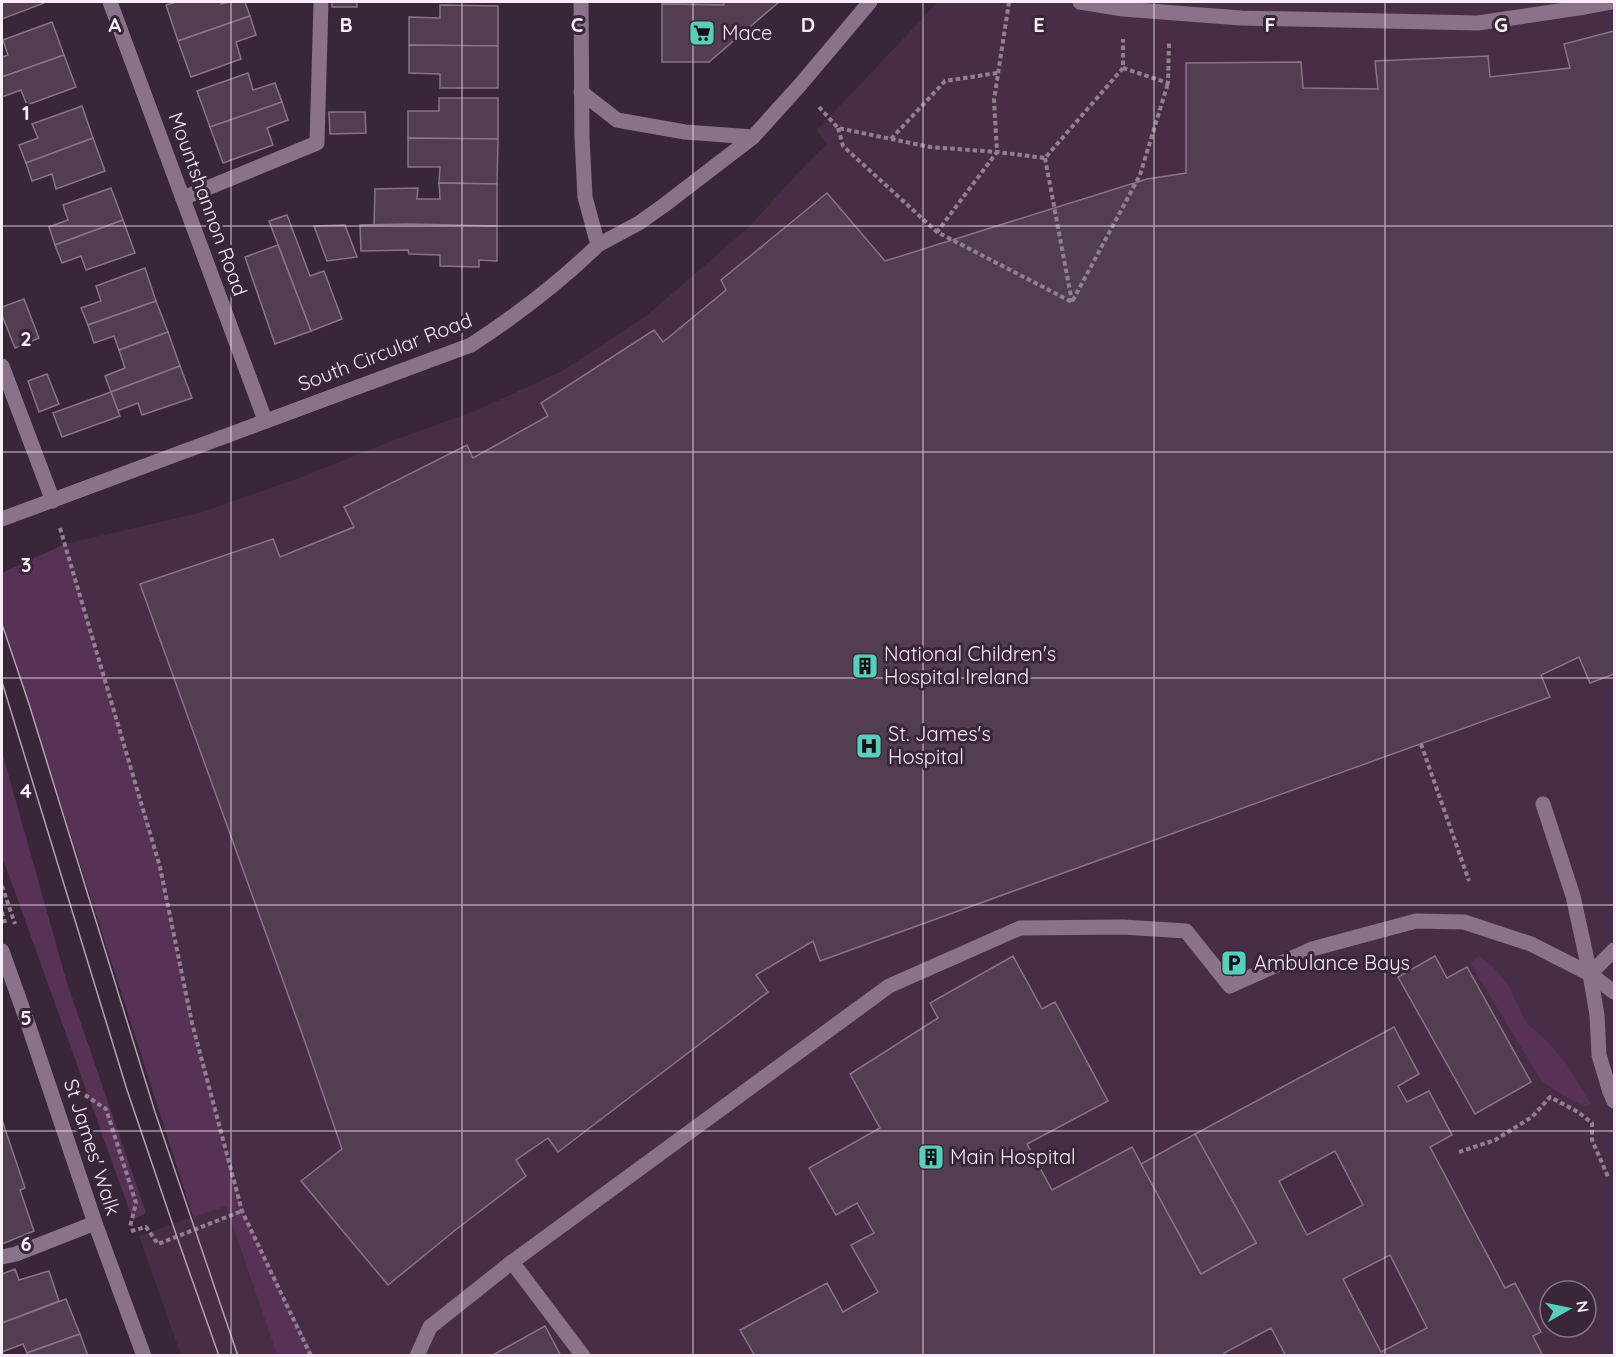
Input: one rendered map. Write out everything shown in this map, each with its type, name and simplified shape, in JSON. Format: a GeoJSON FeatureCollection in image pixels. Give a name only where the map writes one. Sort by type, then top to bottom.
{"type":"FeatureCollection","features":[{"type":"Feature","properties":{"kind":"street","name":"Mountshannon Road"},"geometry":{"type":"LineString","coordinates":[[110,2],[266,420]]}},
{"type":"Feature","properties":{"kind":"street"},"geometry":{"type":"LineString","coordinates":[[183,198],[317,143],[321,2]]}},
{"type":"Feature","properties":{"kind":"street"},"geometry":{"type":"LineString","coordinates":[[581,2],[581,92],[585,197],[598,245]]}},
{"type":"Feature","properties":{"kind":"street","name":"South Circular Road"},"geometry":{"type":"LineString","coordinates":[[2,519],[471,345],[509,321],[537,299],[598,245],[639,223],[753,136],[800,85],[870,2]]}},
{"type":"Feature","properties":{"kind":"street"},"geometry":{"type":"LineString","coordinates":[[1080,2],[1122,9],[1241,18],[1478,23],[1612,2]]}},
{"type":"Feature","properties":{"kind":"street"},"geometry":{"type":"LineString","coordinates":[[581,92],[617,120],[685,132],[753,136]]}},
{"type":"Feature","properties":{"kind":"street"},"geometry":{"type":"LineString","coordinates":[[2,366],[53,501]]}},
{"type":"Feature","properties":{"kind":"street"},"geometry":{"type":"LineString","coordinates":[[1543,804],[1574,896],[1597,1015],[1599,1055],[1614,1101]]}},
{"type":"Feature","properties":{"kind":"street"},"geometry":{"type":"LineString","coordinates":[[417,1356],[430,1327],[512,1262],[889,986],[1020,928],[1123,927],[1186,931],[1230,986],[1312,949],[1416,921],[1464,922],[1530,944],[1590,974],[1614,992]]}},
{"type":"Feature","properties":{"kind":"street"},"geometry":{"type":"LineString","coordinates":[[1590,974],[1614,950]]}},
{"type":"Feature","properties":{"kind":"street","name":"St James' Walk"},"geometry":{"type":"LineString","coordinates":[[2,951],[95,1223],[144,1356]]}},
{"type":"Feature","properties":{"kind":"street"},"geometry":{"type":"LineString","coordinates":[[2,1257],[16,1254],[95,1223]]}},
{"type":"Feature","properties":{"kind":"street"},"geometry":{"type":"LineString","coordinates":[[512,1262],[583,1356]]}},
{"type":"Feature","properties":{"kind":"path"},"geometry":{"type":"LineString","coordinates":[[937,232],[997,152],[994,100],[1009,2]]}},
{"type":"Feature","properties":{"kind":"path"},"geometry":{"type":"LineString","coordinates":[[1045,158],[1123,68],[1122,9]]}},
{"type":"Feature","properties":{"kind":"path"},"geometry":{"type":"LineString","coordinates":[[1072,302],[1140,175],[1168,83],[1170,13]]}},
{"type":"Feature","properties":{"kind":"path"},"geometry":{"type":"LineString","coordinates":[[1123,68],[1168,83]]}},
{"type":"Feature","properties":{"kind":"path"},"geometry":{"type":"LineString","coordinates":[[891,139],[945,81],[997,73]]}},
{"type":"Feature","properties":{"kind":"path"},"geometry":{"type":"LineString","coordinates":[[800,85],[838,128],[843,146],[937,232],[1072,302]]}},
{"type":"Feature","properties":{"kind":"path"},"geometry":{"type":"LineString","coordinates":[[838,128],[930,147],[1045,158]]}},
{"type":"Feature","properties":{"kind":"path"},"geometry":{"type":"LineString","coordinates":[[1045,158],[1072,302]]}},
{"type":"Feature","properties":{"kind":"path"},"geometry":{"type":"LineString","coordinates":[[53,501],[160,867],[192,1023],[242,1211],[311,1356]]}},
{"type":"Feature","properties":{"kind":"path"},"geometry":{"type":"LineString","coordinates":[[1421,744],[1469,881]]}},
{"type":"Feature","properties":{"kind":"path"},"geometry":{"type":"LineString","coordinates":[[1459,1152],[1495,1140],[1532,1117],[1550,1097],[1578,1112],[1592,1123],[1592,1140],[1609,1179]]}},
{"type":"Feature","properties":{"kind":"path"},"geometry":{"type":"LineString","coordinates":[[101,1238],[146,1227],[158,1244],[242,1211]]}},
{"type":"Feature","properties":{"kind":"shaded area","name":"St. James's Hospital"},"geometry":{"type":"Polygon","coordinates":[[[938,2],[1614,2],[1614,1355],[314,1355],[242,1211],[192,1023],[160,867],[65,544],[199,513],[299,478],[475,411],[562,371],[645,317],[749,227],[827,144],[817,130],[938,2]]]}},
{"type":"Feature","properties":{"kind":"shaded area"},"geometry":{"type":"Polygon","coordinates":[[[65,544],[160,867],[192,1023],[242,1211],[314,1355],[277,1355],[226,1206],[193,1217],[2,620],[2,573],[65,544]]]}},
{"type":"Feature","properties":{"kind":"shaded area"},"geometry":{"type":"Polygon","coordinates":[[[2,752],[67,983],[146,1213],[133,1220],[2,856],[2,752]]]}},
{"type":"Feature","properties":{"kind":"shaded area"},"geometry":{"type":"Polygon","coordinates":[[[1479,956],[1494,968],[1509,986],[1526,1023],[1546,1040],[1566,1063],[1591,1104],[1585,1107],[1541,1080],[1470,963],[1479,956]]]}},
{"type":"Feature","properties":{"kind":"shaded area"},"geometry":{"type":"Polygon","coordinates":[[[226,1205],[277,1355],[181,1355],[139,1236],[226,1205]]]}},
{"type":"Feature","properties":{"kind":"building"},"geometry":{"type":"Polygon","coordinates":[[[2,2],[44,2],[44,3],[2,19],[2,2]]]}},
{"type":"Feature","properties":{"kind":"building"},"geometry":{"type":"Polygon","coordinates":[[[176,2],[221,2],[221,4],[245,2],[250,16],[178,41],[166,5],[176,2]]]}},
{"type":"Feature","properties":{"kind":"building"},"geometry":{"type":"Polygon","coordinates":[[[332,2],[357,2],[357,7],[332,7],[332,2]]]}},
{"type":"Feature","properties":{"kind":"building"},"geometry":{"type":"Polygon","coordinates":[[[662,2],[724,2],[724,5],[662,4],[662,2]]]}},
{"type":"Feature","properties":{"kind":"building","name":"Mace"},"geometry":{"type":"Polygon","coordinates":[[[724,2],[779,2],[709,62],[662,62],[662,4],[724,5],[724,2]]]}},
{"type":"Feature","properties":{"kind":"building"},"geometry":{"type":"Polygon","coordinates":[[[440,5],[498,6],[498,46],[409,45],[409,17],[440,18],[440,5]]]}},
{"type":"Feature","properties":{"kind":"building"},"geometry":{"type":"Polygon","coordinates":[[[250,16],[256,35],[236,42],[241,59],[191,77],[178,41],[250,16]]]}},
{"type":"Feature","properties":{"kind":"building"},"geometry":{"type":"Polygon","coordinates":[[[52,22],[64,55],[2,77],[2,57],[8,55],[3,40],[52,22]]]}},
{"type":"Feature","properties":{"kind":"building","name":"National Children's Hospital Ireland"},"geometry":{"type":"Polygon","coordinates":[[[1614,31],[1614,674],[1590,683],[1579,657],[1541,675],[1550,697],[820,961],[813,941],[756,975],[768,992],[558,1152],[548,1138],[516,1160],[526,1176],[388,1285],[301,1181],[342,1149],[140,584],[273,539],[280,557],[354,527],[344,507],[467,445],[473,458],[548,416],[541,403],[654,330],[663,342],[726,290],[721,280],[827,193],[885,261],[1147,179],[1186,173],[1186,63],[1301,62],[1303,88],[1378,89],[1375,61],[1488,56],[1490,77],[1570,68],[1564,44],[1614,31]]]}},
{"type":"Feature","properties":{"kind":"building"},"geometry":{"type":"Polygon","coordinates":[[[409,45],[498,46],[498,88],[440,88],[440,74],[409,73],[409,45]]]}},
{"type":"Feature","properties":{"kind":"building"},"geometry":{"type":"Polygon","coordinates":[[[64,55],[76,87],[27,105],[21,90],[2,97],[2,77],[64,55]]]}},
{"type":"Feature","properties":{"kind":"building"},"geometry":{"type":"Polygon","coordinates":[[[248,73],[253,90],[275,83],[282,102],[210,127],[197,91],[248,73]]]}},
{"type":"Feature","properties":{"kind":"building"},"geometry":{"type":"Polygon","coordinates":[[[439,98],[498,98],[498,139],[408,138],[408,111],[439,111],[439,98]]]}},
{"type":"Feature","properties":{"kind":"building"},"geometry":{"type":"Polygon","coordinates":[[[282,102],[288,120],[267,128],[273,145],[223,163],[210,127],[282,102]]]}},
{"type":"Feature","properties":{"kind":"building"},"geometry":{"type":"Polygon","coordinates":[[[82,106],[93,138],[26,163],[19,145],[38,138],[32,124],[82,106]]]}},
{"type":"Feature","properties":{"kind":"building"},"geometry":{"type":"Polygon","coordinates":[[[329,112],[365,112],[366,133],[330,134],[329,112]]]}},
{"type":"Feature","properties":{"kind":"building"},"geometry":{"type":"Polygon","coordinates":[[[93,138],[105,171],[56,189],[52,174],[32,181],[26,163],[93,138]]]}},
{"type":"Feature","properties":{"kind":"building"},"geometry":{"type":"Polygon","coordinates":[[[408,138],[498,139],[497,184],[439,183],[440,167],[408,167],[408,138]]]}},
{"type":"Feature","properties":{"kind":"building"},"geometry":{"type":"Polygon","coordinates":[[[439,183],[497,184],[497,226],[374,225],[375,189],[418,188],[417,199],[440,199],[439,183]]]}},
{"type":"Feature","properties":{"kind":"building"},"geometry":{"type":"Polygon","coordinates":[[[111,188],[123,220],[55,245],[49,227],[68,220],[63,205],[111,188]]]}},
{"type":"Feature","properties":{"kind":"building"},"geometry":{"type":"Polygon","coordinates":[[[287,215],[310,276],[324,271],[342,319],[311,331],[269,221],[287,215]]]}},
{"type":"Feature","properties":{"kind":"building"},"geometry":{"type":"Polygon","coordinates":[[[123,220],[135,253],[86,270],[81,256],[62,263],[55,245],[123,220]]]}},
{"type":"Feature","properties":{"kind":"building"},"geometry":{"type":"Polygon","coordinates":[[[345,225],[357,257],[327,261],[314,226],[345,225]]]}},
{"type":"Feature","properties":{"kind":"building"},"geometry":{"type":"Polygon","coordinates":[[[360,225],[497,226],[497,261],[479,260],[479,267],[440,266],[440,255],[409,254],[408,250],[361,251],[360,225]]]}},
{"type":"Feature","properties":{"kind":"building"},"geometry":{"type":"Polygon","coordinates":[[[278,245],[311,331],[275,344],[245,257],[278,245]]]}},
{"type":"Feature","properties":{"kind":"building"},"geometry":{"type":"Polygon","coordinates":[[[145,268],[156,301],[88,325],[81,308],[101,301],[96,286],[145,268]]]}},
{"type":"Feature","properties":{"kind":"building"},"geometry":{"type":"Polygon","coordinates":[[[24,299],[39,338],[15,348],[2,315],[2,307],[24,299]]]}},
{"type":"Feature","properties":{"kind":"building"},"geometry":{"type":"Polygon","coordinates":[[[156,301],[168,332],[119,350],[114,336],[94,343],[88,325],[156,301]]]}},
{"type":"Feature","properties":{"kind":"building"},"geometry":{"type":"Polygon","coordinates":[[[168,332],[180,366],[111,392],[105,376],[125,368],[119,350],[168,332]]]}},
{"type":"Feature","properties":{"kind":"building"},"geometry":{"type":"Polygon","coordinates":[[[180,366],[192,398],[142,415],[138,403],[117,411],[111,392],[180,366]]]}},
{"type":"Feature","properties":{"kind":"building"},"geometry":{"type":"Polygon","coordinates":[[[47,374],[59,404],[39,412],[28,381],[47,374]]]}},
{"type":"Feature","properties":{"kind":"building"},"geometry":{"type":"Polygon","coordinates":[[[111,392],[120,416],[62,437],[53,413],[111,392]]]}},
{"type":"Feature","properties":{"kind":"building","name":"Main Hospital"},"geometry":{"type":"Polygon","coordinates":[[[1013,956],[1042,1009],[1055,1002],[1108,1101],[1027,1144],[1052,1190],[1132,1147],[1201,1274],[1256,1243],[1195,1134],[1394,1027],[1419,1074],[1398,1086],[1407,1102],[1429,1091],[1452,1135],[1430,1147],[1505,1288],[1515,1283],[1538,1326],[1538,1334],[1533,1336],[1543,1356],[1286,1356],[1271,1328],[1224,1353],[1225,1356],[755,1356],[740,1330],[827,1283],[843,1312],[878,1292],[851,1245],[874,1233],[857,1203],[836,1215],[809,1168],[880,1128],[850,1074],[938,1018],[930,1003],[1013,956]],[[1335,1151],[1279,1181],[1307,1235],[1363,1205],[1335,1151]],[[1390,1255],[1343,1279],[1381,1352],[1427,1328],[1390,1255]]]}},
{"type":"Feature","properties":{"kind":"building"},"geometry":{"type":"Polygon","coordinates":[[[1435,956],[1447,978],[1467,967],[1531,1082],[1475,1114],[1398,977],[1435,956]]]}},
{"type":"Feature","properties":{"kind":"building"},"geometry":{"type":"Polygon","coordinates":[[[2,1120],[25,1188],[20,1190],[34,1231],[2,1244],[2,1120]]]}},
{"type":"Feature","properties":{"kind":"building"},"geometry":{"type":"Polygon","coordinates":[[[1195,1134],[1256,1243],[1201,1274],[1141,1164],[1195,1134]]]}},
{"type":"Feature","properties":{"kind":"building"},"geometry":{"type":"Polygon","coordinates":[[[15,1269],[19,1280],[49,1271],[59,1301],[2,1323],[2,1274],[15,1269]]]}},
{"type":"Feature","properties":{"kind":"building"},"geometry":{"type":"Polygon","coordinates":[[[66,1299],[80,1334],[27,1353],[23,1344],[2,1352],[2,1323],[66,1299]]]}},
{"type":"Feature","properties":{"kind":"building"},"geometry":{"type":"Polygon","coordinates":[[[545,1326],[561,1356],[491,1356],[545,1326]]]}},
{"type":"Feature","properties":{"kind":"building"},"geometry":{"type":"Polygon","coordinates":[[[80,1334],[88,1356],[28,1356],[27,1353],[80,1334]]]}},
{"type":"Feature","properties":{"kind":"tram line"},"geometry":{"type":"LineString","coordinates":[[2,624],[29,704],[155,1112],[238,1356]]}},
{"type":"Feature","properties":{"kind":"tram line"},"geometry":{"type":"LineString","coordinates":[[2,682],[127,1090],[219,1356]]}},
{"type":"Feature","properties":{"kind":"place","name":"Mace"},"geometry":{"type":"Point","coordinates":[702,33]}},
{"type":"Feature","properties":{"kind":"place","name":"National Children's Hospital Ireland"},"geometry":{"type":"Point","coordinates":[865,666]}},
{"type":"Feature","properties":{"kind":"place","name":"St. James's Hospital"},"geometry":{"type":"Point","coordinates":[869,746]}},
{"type":"Feature","properties":{"kind":"place","name":"Ambulance Bays"},"geometry":{"type":"Point","coordinates":[1234,963]}},
{"type":"Feature","properties":{"kind":"place","name":"Main Hospital"},"geometry":{"type":"Point","coordinates":[931,1157]}}]}
